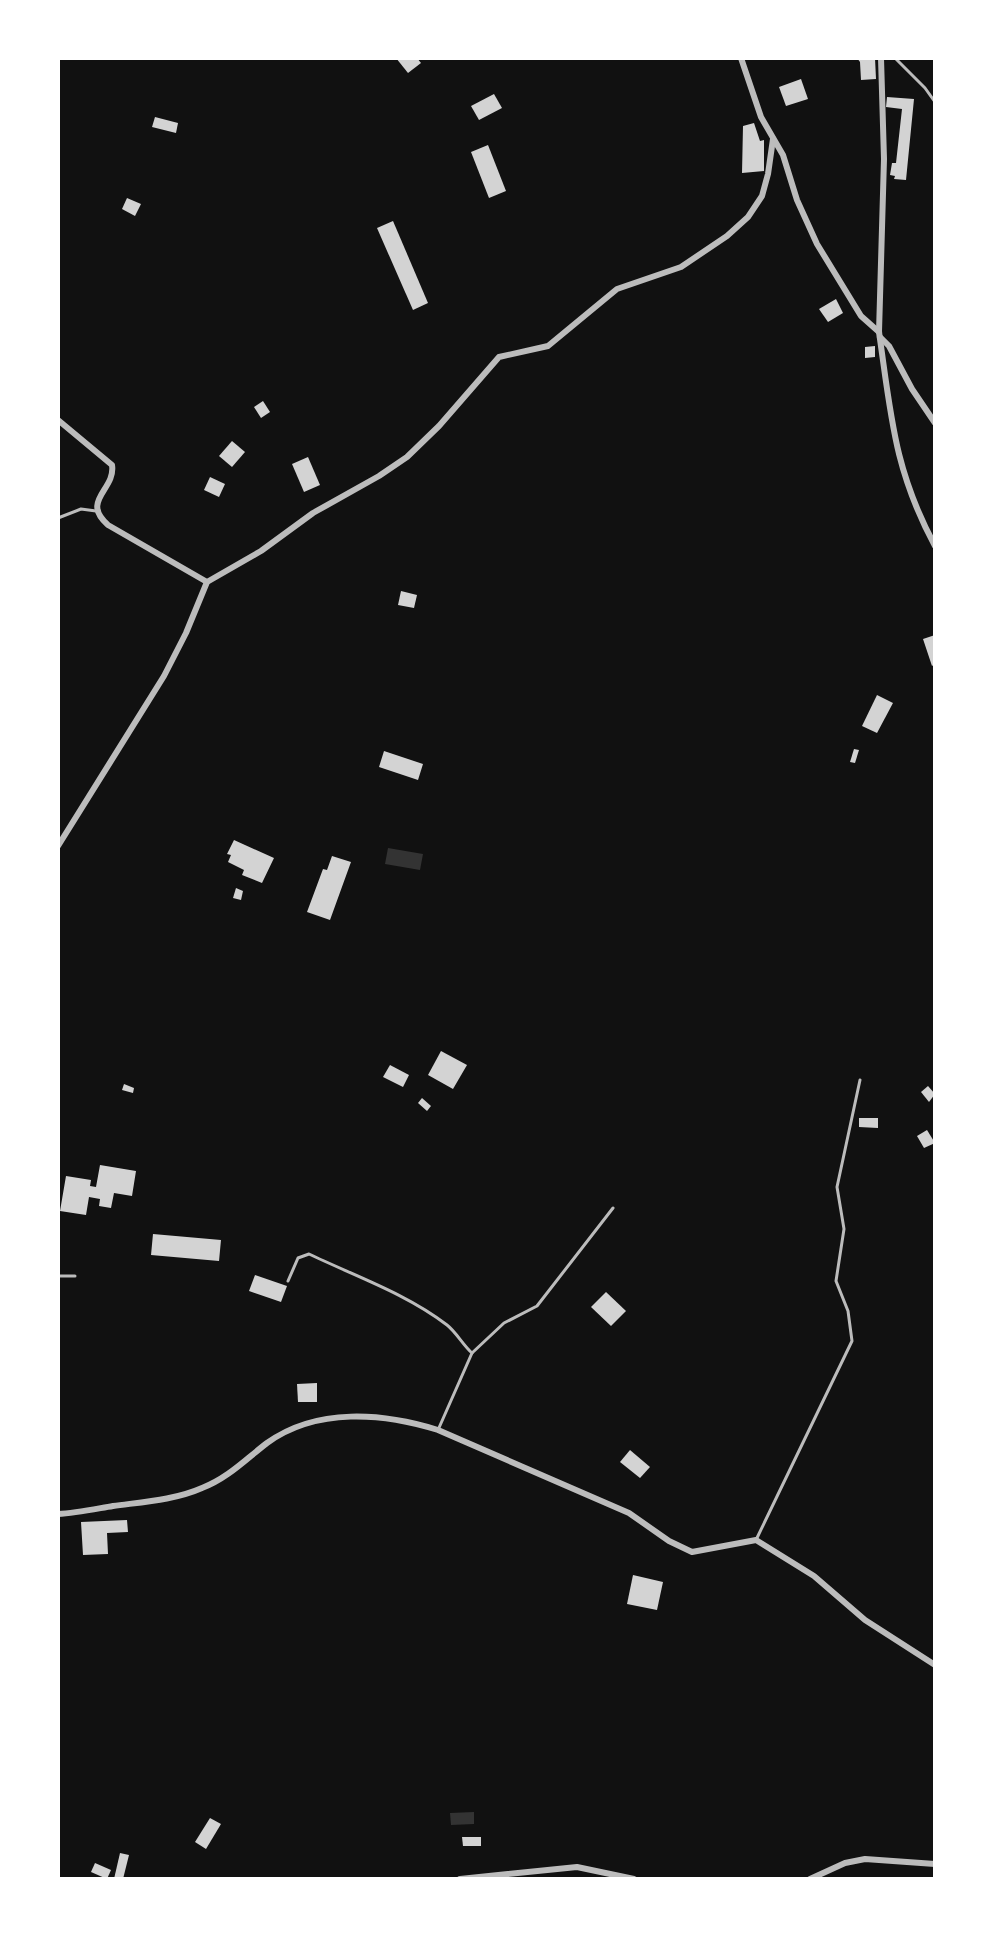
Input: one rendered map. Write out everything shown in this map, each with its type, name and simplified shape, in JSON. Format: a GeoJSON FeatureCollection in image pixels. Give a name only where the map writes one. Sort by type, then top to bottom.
{"type":"FeatureCollection","features":[{"type":"Feature","properties":{"kind":"street"},"geometry":{"type":"LineString","coordinates":[[741,58],[757,107],[783,155],[797,200],[817,244],[861,316],[889,346],[935,423]]}},
{"type":"Feature","properties":{"kind":"street"},"geometry":{"type":"LineString","coordinates":[[881,58],[884,170],[880,335],[888,406],[900,462],[914,503],[935,546]]}},
{"type":"Feature","properties":{"kind":"street"},"geometry":{"type":"LineString","coordinates":[[58,846],[164,676],[207,582],[257,554],[313,513],[407,457],[439,426],[499,357],[548,346],[617,289],[681,267],[721,241],[742,223],[759,201],[767,181],[773,139]]}},
{"type":"Feature","properties":{"kind":"street"},"geometry":{"type":"LineString","coordinates":[[58,420],[112,465],[112,476],[97,505],[97,512],[108,525],[207,582]]}},
{"type":"Feature","properties":{"kind":"street"},"geometry":{"type":"LineString","coordinates":[[58,1514],[161,1499],[201,1489],[228,1475],[290,1428],[317,1420],[349,1416],[407,1421],[438,1430],[629,1513],[669,1541],[692,1552],[756,1540],[814,1576],[874,1626],[935,1665]]}},
{"type":"Feature","properties":{"kind":"street"},"geometry":{"type":"LineString","coordinates":[[810,1879],[845,1863],[865,1859],[935,1864]]}},
{"type":"Feature","properties":{"kind":"street"},"geometry":{"type":"LineString","coordinates":[[460,1879],[577,1867],[634,1879]]}},
{"type":"Feature","properties":{"kind":"lane"},"geometry":{"type":"LineString","coordinates":[[895,58],[935,102]]}},
{"type":"Feature","properties":{"kind":"lane"},"geometry":{"type":"LineString","coordinates":[[58,518],[81,509],[97,512]]}},
{"type":"Feature","properties":{"kind":"lane"},"geometry":{"type":"LineString","coordinates":[[756,1540],[852,1341],[848,1311],[836,1281],[844,1229],[837,1187],[860,1080]]}},
{"type":"Feature","properties":{"kind":"lane"},"geometry":{"type":"LineString","coordinates":[[438,1430],[472,1353],[504,1323],[537,1306],[613,1208]]}},
{"type":"Feature","properties":{"kind":"lane"},"geometry":{"type":"LineString","coordinates":[[288,1281],[298,1258],[309,1254],[427,1311],[452,1329],[457,1339],[472,1353]]}},
{"type":"Feature","properties":{"kind":"lane"},"geometry":{"type":"LineString","coordinates":[[58,1276],[75,1276]]}},
{"type":"Feature","properties":{"kind":"shaded area"},"geometry":{"type":"Polygon","coordinates":[[[388,848],[423,854],[420,870],[385,864],[388,848]]]}},
{"type":"Feature","properties":{"kind":"shaded area"},"geometry":{"type":"Polygon","coordinates":[[[474,1812],[474,1824],[451,1825],[450,1813],[474,1812]]]}},
{"type":"Feature","properties":{"kind":"building"},"geometry":{"type":"Polygon","coordinates":[[[396,58],[417,58],[421,63],[408,73],[396,58]]]}},
{"type":"Feature","properties":{"kind":"building"},"geometry":{"type":"Polygon","coordinates":[[[857,58],[875,58],[876,79],[861,80],[857,58]]]}},
{"type":"Feature","properties":{"kind":"building"},"geometry":{"type":"Polygon","coordinates":[[[801,79],[808,99],[786,106],[779,87],[801,79]]]}},
{"type":"Feature","properties":{"kind":"building"},"geometry":{"type":"Polygon","coordinates":[[[494,94],[502,108],[479,120],[471,106],[494,94]]]}},
{"type":"Feature","properties":{"kind":"building"},"geometry":{"type":"Polygon","coordinates":[[[887,97],[914,99],[906,180],[894,179],[895,176],[890,175],[892,163],[896,163],[902,109],[886,107],[887,97]]]}},
{"type":"Feature","properties":{"kind":"building"},"geometry":{"type":"Polygon","coordinates":[[[155,117],[178,123],[176,133],[152,127],[155,117]]]}},
{"type":"Feature","properties":{"kind":"building"},"geometry":{"type":"Polygon","coordinates":[[[754,123],[760,141],[764,140],[764,171],[742,173],[743,126],[754,123]]]}},
{"type":"Feature","properties":{"kind":"building"},"geometry":{"type":"Polygon","coordinates":[[[488,145],[506,191],[489,198],[471,152],[488,145]]]}},
{"type":"Feature","properties":{"kind":"building"},"geometry":{"type":"Polygon","coordinates":[[[127,198],[141,204],[135,216],[122,209],[127,198]]]}},
{"type":"Feature","properties":{"kind":"building"},"geometry":{"type":"Polygon","coordinates":[[[393,221],[428,303],[413,310],[377,228],[393,221]]]}},
{"type":"Feature","properties":{"kind":"building"},"geometry":{"type":"Polygon","coordinates":[[[836,299],[843,313],[828,322],[819,309],[836,299]]]}},
{"type":"Feature","properties":{"kind":"building"},"geometry":{"type":"Polygon","coordinates":[[[875,346],[875,357],[865,358],[865,347],[875,346]]]}},
{"type":"Feature","properties":{"kind":"building"},"geometry":{"type":"Polygon","coordinates":[[[263,401],[270,412],[261,418],[254,407],[263,401]]]}},
{"type":"Feature","properties":{"kind":"building"},"geometry":{"type":"Polygon","coordinates":[[[232,441],[245,452],[232,467],[219,456],[232,441]]]}},
{"type":"Feature","properties":{"kind":"building"},"geometry":{"type":"Polygon","coordinates":[[[308,457],[320,485],[304,492],[292,464],[308,457]]]}},
{"type":"Feature","properties":{"kind":"building"},"geometry":{"type":"Polygon","coordinates":[[[210,477],[225,484],[219,497],[204,490],[210,477]]]}},
{"type":"Feature","properties":{"kind":"building"},"geometry":{"type":"Polygon","coordinates":[[[401,591],[417,595],[414,608],[398,605],[401,591]]]}},
{"type":"Feature","properties":{"kind":"building"},"geometry":{"type":"Polygon","coordinates":[[[935,635],[935,664],[932,666],[923,639],[935,635]]]}},
{"type":"Feature","properties":{"kind":"building"},"geometry":{"type":"Polygon","coordinates":[[[877,695],[893,703],[877,733],[862,726],[877,695]]]}},
{"type":"Feature","properties":{"kind":"building"},"geometry":{"type":"Polygon","coordinates":[[[854,749],[859,750],[855,763],[850,762],[854,749]]]}},
{"type":"Feature","properties":{"kind":"building"},"geometry":{"type":"Polygon","coordinates":[[[384,751],[423,764],[418,780],[379,767],[384,751]]]}},
{"type":"Feature","properties":{"kind":"building"},"geometry":{"type":"Polygon","coordinates":[[[234,840],[274,858],[262,883],[242,875],[244,870],[228,862],[231,855],[227,854],[234,840]]]}},
{"type":"Feature","properties":{"kind":"building"},"geometry":{"type":"Polygon","coordinates":[[[332,856],[351,862],[330,920],[307,912],[323,869],[327,870],[332,856]]]}},
{"type":"Feature","properties":{"kind":"building"},"geometry":{"type":"Polygon","coordinates":[[[236,888],[243,891],[241,900],[233,898],[236,888]]]}},
{"type":"Feature","properties":{"kind":"building"},"geometry":{"type":"Polygon","coordinates":[[[441,1051],[467,1065],[453,1089],[428,1075],[441,1051]]]}},
{"type":"Feature","properties":{"kind":"building"},"geometry":{"type":"Polygon","coordinates":[[[390,1065],[409,1075],[403,1087],[383,1077],[390,1065]]]}},
{"type":"Feature","properties":{"kind":"building"},"geometry":{"type":"Polygon","coordinates":[[[124,1084],[134,1088],[133,1093],[122,1090],[124,1084]]]}},
{"type":"Feature","properties":{"kind":"building"},"geometry":{"type":"Polygon","coordinates":[[[928,1086],[935,1094],[929,1102],[921,1092],[928,1086]]]}},
{"type":"Feature","properties":{"kind":"building"},"geometry":{"type":"Polygon","coordinates":[[[422,1098],[431,1106],[427,1111],[418,1103],[422,1098]]]}},
{"type":"Feature","properties":{"kind":"building"},"geometry":{"type":"Polygon","coordinates":[[[859,1118],[878,1118],[878,1128],[859,1127],[859,1118]]]}},
{"type":"Feature","properties":{"kind":"building"},"geometry":{"type":"Polygon","coordinates":[[[927,1130],[935,1143],[924,1148],[917,1136],[927,1130]]]}},
{"type":"Feature","properties":{"kind":"building"},"geometry":{"type":"Polygon","coordinates":[[[100,1165],[136,1171],[132,1196],[114,1193],[111,1208],[99,1206],[100,1199],[89,1197],[86,1215],[60,1211],[66,1176],[91,1180],[90,1186],[96,1187],[100,1165]]]}},
{"type":"Feature","properties":{"kind":"building"},"geometry":{"type":"Polygon","coordinates":[[[153,1234],[221,1240],[219,1261],[151,1255],[153,1234]]]}},
{"type":"Feature","properties":{"kind":"building"},"geometry":{"type":"Polygon","coordinates":[[[255,1275],[287,1286],[281,1302],[249,1291],[255,1275]]]}},
{"type":"Feature","properties":{"kind":"building"},"geometry":{"type":"Polygon","coordinates":[[[606,1292],[626,1311],[611,1326],[591,1307],[606,1292]]]}},
{"type":"Feature","properties":{"kind":"building"},"geometry":{"type":"Polygon","coordinates":[[[317,1383],[317,1402],[298,1402],[297,1384],[317,1383]]]}},
{"type":"Feature","properties":{"kind":"building"},"geometry":{"type":"Polygon","coordinates":[[[630,1450],[650,1467],[640,1478],[620,1462],[630,1450]]]}},
{"type":"Feature","properties":{"kind":"building"},"geometry":{"type":"Polygon","coordinates":[[[127,1520],[128,1532],[107,1533],[108,1554],[83,1555],[81,1522],[127,1520]]]}},
{"type":"Feature","properties":{"kind":"building"},"geometry":{"type":"Polygon","coordinates":[[[633,1575],[663,1582],[657,1610],[627,1604],[633,1575]]]}},
{"type":"Feature","properties":{"kind":"building"},"geometry":{"type":"Polygon","coordinates":[[[210,1818],[221,1824],[206,1849],[195,1842],[210,1818]]]}},
{"type":"Feature","properties":{"kind":"building"},"geometry":{"type":"Polygon","coordinates":[[[462,1837],[481,1837],[481,1846],[463,1846],[462,1837]]]}},
{"type":"Feature","properties":{"kind":"building"},"geometry":{"type":"Polygon","coordinates":[[[120,1853],[129,1855],[123,1879],[114,1879],[120,1853]]]}},
{"type":"Feature","properties":{"kind":"building"},"geometry":{"type":"Polygon","coordinates":[[[95,1863],[111,1870],[107,1879],[91,1872],[95,1863]]]}}]}
